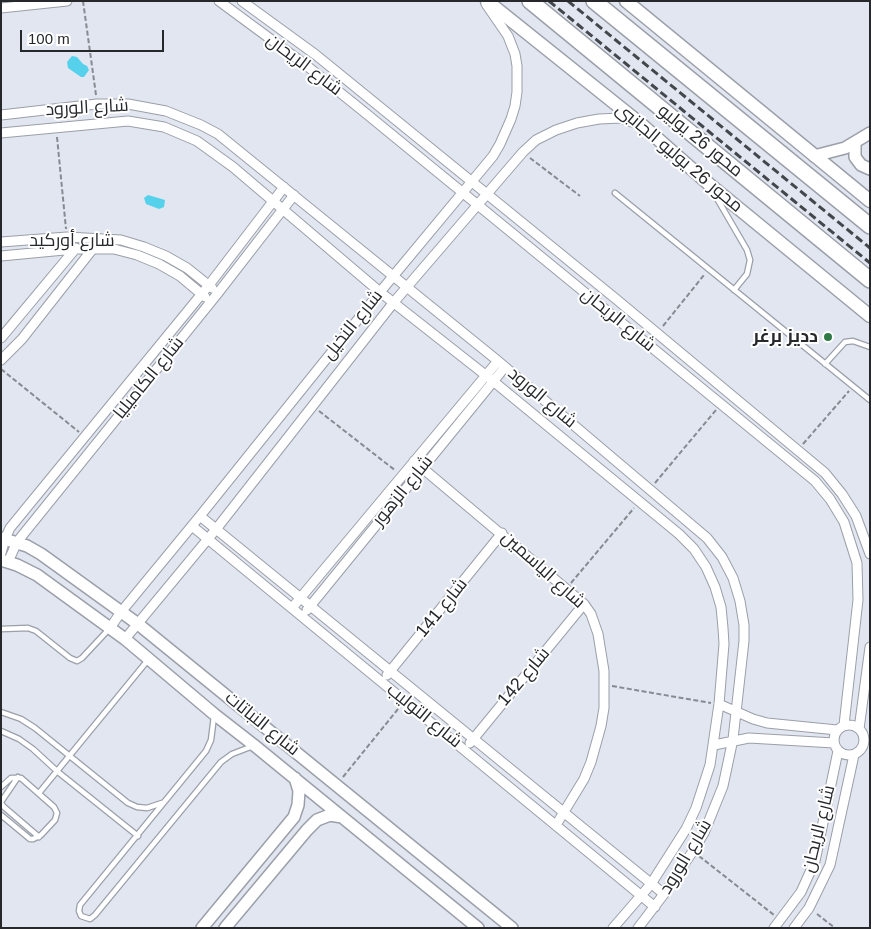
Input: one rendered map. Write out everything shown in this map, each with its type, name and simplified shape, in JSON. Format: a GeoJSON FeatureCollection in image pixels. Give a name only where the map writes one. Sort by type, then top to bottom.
{"type":"FeatureCollection","features":[{"type":"Feature","properties":{"kind":"highway","name":"محور 26 يوليو"},"geometry":{"type":"LineString","coordinates":[[530,1],[870,280]]}},
{"type":"Feature","properties":{"kind":"highway"},"geometry":{"type":"LineString","coordinates":[[594,1],[870,226]]}},
{"type":"Feature","properties":{"kind":"main road","name":"محور 26 يوليو الجانبى"},"geometry":{"type":"LineString","coordinates":[[486,1],[642,125],[710,185],[870,316]]}},
{"type":"Feature","properties":{"kind":"main road"},"geometry":{"type":"LineString","coordinates":[[629,3],[870,201]]}},
{"type":"Feature","properties":{"kind":"street"},"geometry":{"type":"LineString","coordinates":[[1,8],[20,4],[67,1]]}},
{"type":"Feature","properties":{"kind":"street","name":"شارع الريحان"},"geometry":{"type":"LineString","coordinates":[[219,1],[363,110],[815,481],[830,499],[844,522],[853,545],[857,563],[858,600],[840,727]]}},
{"type":"Feature","properties":{"kind":"street","name":"شارع الريحان"},"geometry":{"type":"LineString","coordinates":[[242,1],[316,55],[657,333],[825,473],[842,494],[856,516],[870,554]]}},
{"type":"Feature","properties":{"kind":"street","name":"شارع النخيل"},"geometry":{"type":"LineString","coordinates":[[110,628],[120,612],[493,156],[511,119],[517,92],[515,54],[508,36],[486,1]]}},
{"type":"Feature","properties":{"kind":"street"},"geometry":{"type":"LineString","coordinates":[[307,66],[316,55]]}},
{"type":"Feature","properties":{"kind":"street"},"geometry":{"type":"LineString","coordinates":[[363,110],[371,100]]}},
{"type":"Feature","properties":{"kind":"street","name":"شارع الورود"},"geometry":{"type":"LineString","coordinates":[[1,115],[97,104],[128,104],[184,117],[218,134],[501,364],[678,512],[707,538],[722,557],[733,578],[740,601],[744,641],[733,739],[723,786],[694,852],[638,928]]}},
{"type":"Feature","properties":{"kind":"street","name":"شارع النخيل"},"geometry":{"type":"LineString","coordinates":[[126,639],[217,528],[394,302],[523,152],[536,140],[556,130],[577,123],[621,118],[642,125]]}},
{"type":"Feature","properties":{"kind":"street","name":"شارع الورود"},"geometry":{"type":"LineString","coordinates":[[1,133],[128,121],[155,125],[181,133],[197,141],[233,167],[380,292],[490,378],[667,524],[694,549],[706,567],[715,586],[721,607],[724,644],[719,704],[710,765],[696,808],[674,849],[651,884],[613,928]]}},
{"type":"Feature","properties":{"kind":"street"},"geometry":{"type":"LineString","coordinates":[[814,156],[835,152],[855,144],[870,133]]}},
{"type":"Feature","properties":{"kind":"street"},"geometry":{"type":"LineString","coordinates":[[855,144],[856,157],[861,165],[870,169]]}},
{"type":"Feature","properties":{"kind":"street"},"geometry":{"type":"LineString","coordinates":[[233,167],[245,156]]}},
{"type":"Feature","properties":{"kind":"street","name":"شارع الكاميليا"},"geometry":{"type":"LineString","coordinates":[[4,558],[3,538],[10,528],[209,285],[284,187]]}},
{"type":"Feature","properties":{"kind":"street","name":"شارع الكاميليا"},"geometry":{"type":"LineString","coordinates":[[4,558],[218,293],[294,195]]}},
{"type":"Feature","properties":{"kind":"street","name":"شارع أوركيد"},"geometry":{"type":"LineString","coordinates":[[1,242],[67,237],[121,240],[166,256],[187,268],[218,293]]}},
{"type":"Feature","properties":{"kind":"street"},"geometry":{"type":"LineString","coordinates":[[1,338],[87,237]]}},
{"type":"Feature","properties":{"kind":"street"},"geometry":{"type":"LineString","coordinates":[[1,360],[22,339],[102,238]]}},
{"type":"Feature","properties":{"kind":"street","name":"شارع أوركيد"},"geometry":{"type":"LineString","coordinates":[[1,256],[75,249],[114,249],[137,255],[159,264],[180,276],[210,302]]}},
{"type":"Feature","properties":{"kind":"street","name":"شارع الزهور"},"geometry":{"type":"LineString","coordinates":[[302,616],[423,468],[501,364]]}},
{"type":"Feature","properties":{"kind":"street","name":"شارع الزهور"},"geometry":{"type":"LineString","coordinates":[[292,608],[414,461],[490,378]]}},
{"type":"Feature","properties":{"kind":"street","name":"شارع الياسمين"},"geometry":{"type":"LineString","coordinates":[[414,461],[566,588],[584,604],[591,614],[602,652],[605,685],[604,708],[597,744],[584,779],[556,825]]}},
{"type":"Feature","properties":{"kind":"street"},"geometry":{"type":"LineString","coordinates":[[639,502],[650,489]]}},
{"type":"Feature","properties":{"kind":"street"},"geometry":{"type":"LineString","coordinates":[[667,524],[678,512]]}},
{"type":"Feature","properties":{"kind":"street","name":"شارع التوليب"},"geometry":{"type":"LineString","coordinates":[[200,516],[664,894]]}},
{"type":"Feature","properties":{"kind":"street","name":"شارع التوليب"},"geometry":{"type":"LineString","coordinates":[[192,526],[655,907]]}},
{"type":"Feature","properties":{"kind":"street","name":"شارع 141"},"geometry":{"type":"LineString","coordinates":[[382,682],[502,533]]}},
{"type":"Feature","properties":{"kind":"street","name":"شارع النباتات"},"geometry":{"type":"LineString","coordinates":[[3,538],[17,542],[41,554],[138,624],[512,928]]}},
{"type":"Feature","properties":{"kind":"street"},"geometry":{"type":"LineString","coordinates":[[853,545],[866,542]]}},
{"type":"Feature","properties":{"kind":"street","name":"شارع النباتات"},"geometry":{"type":"LineString","coordinates":[[4,558],[37,574],[126,639],[214,714],[478,928]]}},
{"type":"Feature","properties":{"kind":"street","name":"شارع 142"},"geometry":{"type":"LineString","coordinates":[[465,750],[584,604]]}},
{"type":"Feature","properties":{"kind":"street"},"geometry":{"type":"LineString","coordinates":[[714,745],[733,739],[765,738],[836,748],[846,755],[854,755],[866,747],[864,732],[870,646]]}},
{"type":"Feature","properties":{"kind":"street"},"geometry":{"type":"LineString","coordinates":[[719,704],[767,723],[840,727],[852,725],[864,732]]}},
{"type":"Feature","properties":{"kind":"street"},"geometry":{"type":"LineString","coordinates":[[836,748],[834,736],[840,727]]}},
{"type":"Feature","properties":{"kind":"street","name":"شارع الريحان"},"geometry":{"type":"LineString","coordinates":[[774,928],[801,892],[815,860],[836,748]]}},
{"type":"Feature","properties":{"kind":"street","name":"شارع الريحان"},"geometry":{"type":"LineString","coordinates":[[792,928],[809,908],[830,865],[854,755]]}},
{"type":"Feature","properties":{"kind":"street"},"geometry":{"type":"LineString","coordinates":[[202,928],[294,817],[299,791],[295,778]]}},
{"type":"Feature","properties":{"kind":"street"},"geometry":{"type":"LineString","coordinates":[[225,928],[317,820],[330,816],[344,818]]}},
{"type":"Feature","properties":{"kind":"street"},"geometry":{"type":"LineString","coordinates":[[781,920],[792,928]]}},
{"type":"Feature","properties":{"kind":"lane"},"geometry":{"type":"LineString","coordinates":[[710,185],[749,255],[749,270],[734,290]]}},
{"type":"Feature","properties":{"kind":"lane"},"geometry":{"type":"LineString","coordinates":[[615,193],[870,400]]}},
{"type":"Feature","properties":{"kind":"lane"},"geometry":{"type":"LineString","coordinates":[[825,364],[845,342],[853,341],[870,348]]}},
{"type":"Feature","properties":{"kind":"lane"},"geometry":{"type":"LineString","coordinates":[[1,629],[28,628],[36,631],[70,658],[77,661],[110,628]]}},
{"type":"Feature","properties":{"kind":"lane"},"geometry":{"type":"LineString","coordinates":[[39,793],[149,659]]}},
{"type":"Feature","properties":{"kind":"lane"},"geometry":{"type":"LineString","coordinates":[[1,712],[21,718],[35,728],[128,803],[137,807],[147,808],[166,802]]}},
{"type":"Feature","properties":{"kind":"lane"},"geometry":{"type":"LineString","coordinates":[[214,714],[214,727],[206,751],[166,802],[80,904],[79,914],[84,918],[90,918],[95,915],[222,762],[232,754],[255,746]]}},
{"type":"Feature","properties":{"kind":"lane"},"geometry":{"type":"LineString","coordinates":[[1,731],[19,739],[33,749],[58,772],[138,836]]}},
{"type":"Feature","properties":{"kind":"lane"},"geometry":{"type":"LineString","coordinates":[[18,777],[1,802],[4,807],[39,837]]}},
{"type":"Feature","properties":{"kind":"lane"},"geometry":{"type":"LineString","coordinates":[[1,787],[10,778],[18,777],[39,793],[58,813],[56,820],[39,837],[30,839],[1,815]]}},
{"type":"Feature","properties":{"kind":"path"},"geometry":{"type":"LineString","coordinates":[[83,1],[97,104]]}},
{"type":"Feature","properties":{"kind":"path"},"geometry":{"type":"LineString","coordinates":[[56,127],[67,237]]}},
{"type":"Feature","properties":{"kind":"path"},"geometry":{"type":"LineString","coordinates":[[523,152],[580,196]]}},
{"type":"Feature","properties":{"kind":"path"},"geometry":{"type":"LineString","coordinates":[[657,333],[709,270]]}},
{"type":"Feature","properties":{"kind":"path"},"geometry":{"type":"LineString","coordinates":[[1,369],[84,437]]}},
{"type":"Feature","properties":{"kind":"path"},"geometry":{"type":"LineString","coordinates":[[798,450],[853,386]]}},
{"type":"Feature","properties":{"kind":"path"},"geometry":{"type":"LineString","coordinates":[[650,489],[722,404]]}},
{"type":"Feature","properties":{"kind":"path"},"geometry":{"type":"LineString","coordinates":[[313,406],[402,476]]}},
{"type":"Feature","properties":{"kind":"path"},"geometry":{"type":"LineString","coordinates":[[566,588],[639,502]]}},
{"type":"Feature","properties":{"kind":"path"},"geometry":{"type":"LineString","coordinates":[[605,685],[719,704]]}},
{"type":"Feature","properties":{"kind":"path"},"geometry":{"type":"LineString","coordinates":[[337,785],[405,700]]}},
{"type":"Feature","properties":{"kind":"path"},"geometry":{"type":"LineString","coordinates":[[694,852],[781,920]]}},
{"type":"Feature","properties":{"kind":"path"},"geometry":{"type":"LineString","coordinates":[[809,908],[835,928]]}},
{"type":"Feature","properties":{"kind":"water"},"geometry":{"type":"Polygon","coordinates":[[[72,56],[77,57],[87,66],[89,70],[84,77],[68,68],[67,62],[72,56]]]}},
{"type":"Feature","properties":{"kind":"water"},"geometry":{"type":"Polygon","coordinates":[[[148,195],[165,200],[164,207],[159,209],[146,204],[144,198],[148,195]]]}},
{"type":"Feature","properties":{"kind":"railway"},"geometry":{"type":"LineString","coordinates":[[549,1],[870,263]]}},
{"type":"Feature","properties":{"kind":"railway"},"geometry":{"type":"LineString","coordinates":[[568,1],[870,248]]}},
{"type":"Feature","properties":{"kind":"place","name":"دديز برغر"},"geometry":{"type":"Point","coordinates":[828,337]}}]}
